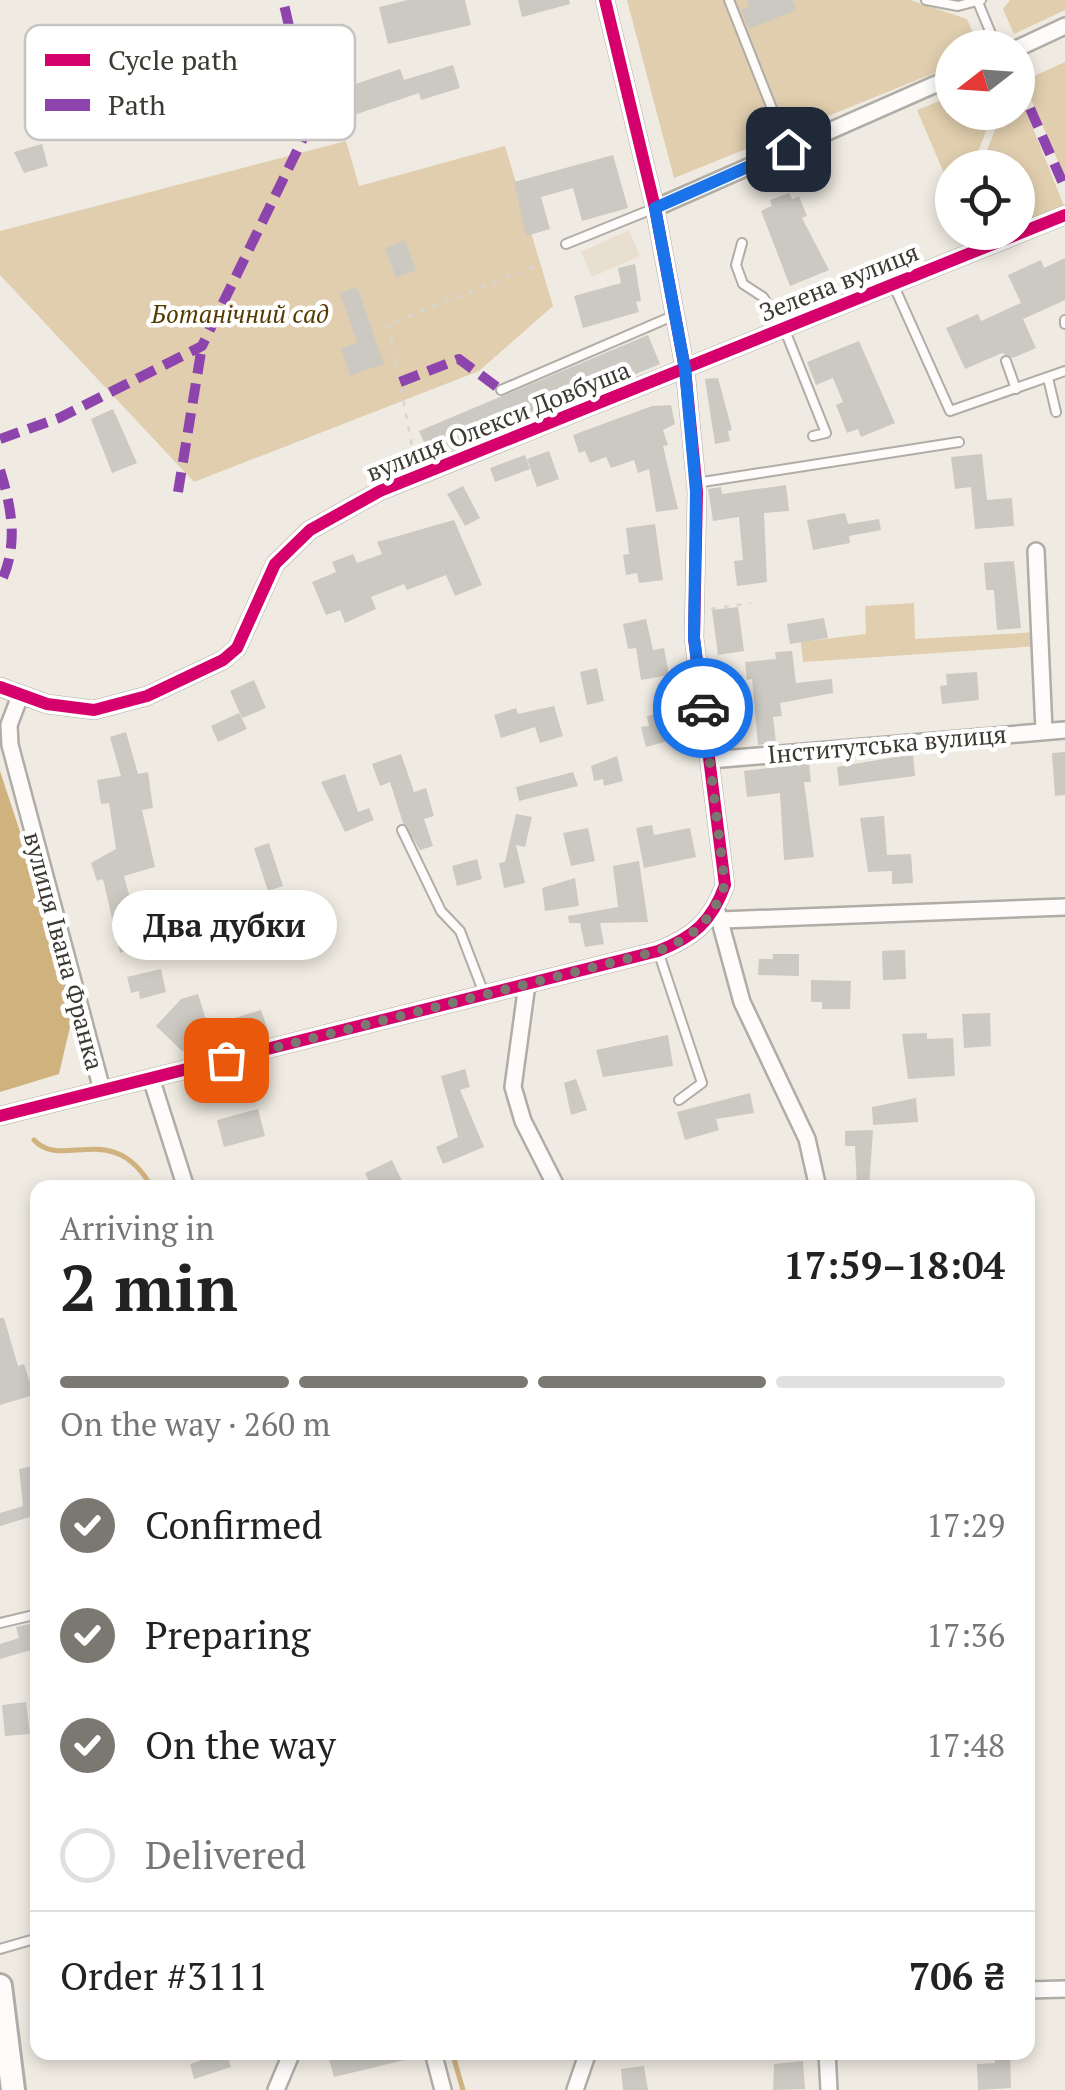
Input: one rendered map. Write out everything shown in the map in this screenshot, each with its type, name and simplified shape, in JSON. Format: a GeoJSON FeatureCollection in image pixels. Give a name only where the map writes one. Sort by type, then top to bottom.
{"type":"FeatureCollection","features":[{"type":"Feature","properties":{"kind":"street"},"geometry":{"type":"LineString","coordinates":[[605,0],[655,208],[685,369],[696,484],[694,611],[725,884],[718,915],[742,1002],[807,1139],[816,1180]]}},
{"type":"Feature","properties":{"kind":"street"},"geometry":{"type":"LineString","coordinates":[[1035,40],[1065,26]]}},
{"type":"Feature","properties":{"kind":"street"},"geometry":{"type":"LineString","coordinates":[[655,208],[935,84]]}},
{"type":"Feature","properties":{"kind":"street","name":"Зелена вулиця"},"geometry":{"type":"LineString","coordinates":[[685,369],[1065,215]]}},
{"type":"Feature","properties":{"kind":"street","name":"вулиця Олекси Довбуша"},"geometry":{"type":"LineString","coordinates":[[0,686],[70,710],[120,706],[222,660],[236,648],[269,575],[293,545],[342,511],[418,476],[685,369]]}},
{"type":"Feature","properties":{"kind":"street"},"geometry":{"type":"LineString","coordinates":[[1036,551],[1044,731]]}},
{"type":"Feature","properties":{"kind":"street","name":"вулиця Івана Франка"},"geometry":{"type":"LineString","coordinates":[[20,696],[9,726],[10,745],[102,1090]]}},
{"type":"Feature","properties":{"kind":"street","name":"Інститутська вулиця"},"geometry":{"type":"LineString","coordinates":[[710,760],[1065,730]]}},
{"type":"Feature","properties":{"kind":"street"},"geometry":{"type":"LineString","coordinates":[[718,915],[1065,906]]}},
{"type":"Feature","properties":{"kind":"street","name":"вулиця Івана Франка"},"geometry":{"type":"LineString","coordinates":[[0,1116],[658,951],[698,932],[718,915]]}},
{"type":"Feature","properties":{"kind":"street"},"geometry":{"type":"LineString","coordinates":[[527,984],[513,1086],[523,1121],[553,1180]]}},
{"type":"Feature","properties":{"kind":"street"},"geometry":{"type":"LineString","coordinates":[[152,1078],[184,1180]]}},
{"type":"Feature","properties":{"kind":"street"},"geometry":{"type":"LineString","coordinates":[[0,1986],[13,2090]]}},
{"type":"Feature","properties":{"kind":"street"},"geometry":{"type":"LineString","coordinates":[[1035,1990],[1065,1989]]}},
{"type":"Feature","properties":{"kind":"street"},"geometry":{"type":"LineString","coordinates":[[276,2090],[289,2060]]}},
{"type":"Feature","properties":{"kind":"street"},"geometry":{"type":"LineString","coordinates":[[435,2060],[443,2090]]}},
{"type":"Feature","properties":{"kind":"street"},"geometry":{"type":"LineString","coordinates":[[575,2090],[585,2060]]}},
{"type":"Feature","properties":{"kind":"street"},"geometry":{"type":"LineString","coordinates":[[827,2060],[829,2090]]}},
{"type":"Feature","properties":{"kind":"lane"},"geometry":{"type":"LineString","coordinates":[[729,0],[788,149]]}},
{"type":"Feature","properties":{"kind":"lane"},"geometry":{"type":"LineString","coordinates":[[926,0],[958,6],[979,1],[989,30]]}},
{"type":"Feature","properties":{"kind":"lane"},"geometry":{"type":"LineString","coordinates":[[566,244],[655,208]]}},
{"type":"Feature","properties":{"kind":"lane"},"geometry":{"type":"LineString","coordinates":[[742,243],[736,265],[744,284],[763,297],[784,328],[826,433],[813,436]]}},
{"type":"Feature","properties":{"kind":"lane"},"geometry":{"type":"LineString","coordinates":[[893,284],[950,411],[1065,371]]}},
{"type":"Feature","properties":{"kind":"lane"},"geometry":{"type":"LineString","coordinates":[[501,390],[675,315]]}},
{"type":"Feature","properties":{"kind":"lane"},"geometry":{"type":"LineString","coordinates":[[1006,361],[1016,389]]}},
{"type":"Feature","properties":{"kind":"lane"},"geometry":{"type":"LineString","coordinates":[[1048,378],[1056,412]]}},
{"type":"Feature","properties":{"kind":"lane"},"geometry":{"type":"LineString","coordinates":[[696,484],[959,442]]}},
{"type":"Feature","properties":{"kind":"lane"},"geometry":{"type":"LineString","coordinates":[[402,830],[442,911],[460,930],[485,996]]}},
{"type":"Feature","properties":{"kind":"lane"},"geometry":{"type":"LineString","coordinates":[[658,951],[702,1083],[680,1100]]}},
{"type":"Feature","properties":{"kind":"lane"},"geometry":{"type":"LineString","coordinates":[[0,1624],[30,1616]]}},
{"type":"Feature","properties":{"kind":"lane"},"geometry":{"type":"LineString","coordinates":[[0,1949],[30,1940]]}},
{"type":"Feature","properties":{"kind":"path"},"geometry":{"type":"LineString","coordinates":[[418,476],[388,324],[540,264]]}},
{"type":"Feature","properties":{"kind":"path"},"geometry":{"type":"LineString","coordinates":[[694,611],[750,603]]}},
{"type":"Feature","properties":{"kind":"shaded area"},"geometry":{"type":"Polygon","coordinates":[[[629,230],[640,256],[592,277],[581,252],[629,230]]]}},
{"type":"Feature","properties":{"kind":"shaded area"},"geometry":{"type":"Polygon","coordinates":[[[0,771],[76,1001],[59,1074],[0,1092],[0,771]]]}},
{"type":"Feature","properties":{"kind":"green space"},"geometry":{"type":"Polygon","coordinates":[[[627,0],[910,0],[967,19],[972,30],[935,30],[935,73],[674,178],[627,0]]]}},
{"type":"Feature","properties":{"kind":"green space"},"geometry":{"type":"Polygon","coordinates":[[[1010,0],[1065,0],[1065,10],[1022,30],[1012,30],[1003,9],[1010,0]]]}},
{"type":"Feature","properties":{"kind":"green space"},"geometry":{"type":"Polygon","coordinates":[[[1065,62],[1065,177],[1035,108],[1035,76],[1065,62]]]}},
{"type":"Feature","properties":{"kind":"green space"},"geometry":{"type":"Polygon","coordinates":[[[935,103],[935,130],[986,130],[979,150],[935,152],[917,110],[935,103]]]}},
{"type":"Feature","properties":{"kind":"green space"},"geometry":{"type":"Polygon","coordinates":[[[995,130],[1034,130],[1064,206],[1035,218],[1035,150],[987,150],[995,130]]]}},
{"type":"Feature","properties":{"kind":"green space","name":"Ботанічний сад"},"geometry":{"type":"Polygon","coordinates":[[[346,141],[359,186],[505,146],[553,306],[479,371],[194,482],[0,275],[0,231],[346,141]]]}},
{"type":"Feature","properties":{"kind":"green space"},"geometry":{"type":"Polygon","coordinates":[[[914,603],[915,639],[1039,632],[1039,646],[803,662],[801,642],[866,634],[865,606],[914,603]]]}},
{"type":"Feature","properties":{"kind":"building"},"geometry":{"type":"Polygon","coordinates":[[[408,0],[465,0],[471,25],[388,44],[379,7],[408,0]]]}},
{"type":"Feature","properties":{"kind":"building"},"geometry":{"type":"Polygon","coordinates":[[[518,0],[569,0],[570,4],[522,17],[518,0]]]}},
{"type":"Feature","properties":{"kind":"building"},"geometry":{"type":"Polygon","coordinates":[[[747,0],[792,0],[796,10],[749,29],[741,10],[749,6],[747,0]]]}},
{"type":"Feature","properties":{"kind":"building"},"geometry":{"type":"Polygon","coordinates":[[[453,65],[460,88],[421,100],[419,93],[355,115],[355,84],[400,69],[404,80],[453,65]]]}},
{"type":"Feature","properties":{"kind":"building"},"geometry":{"type":"Polygon","coordinates":[[[42,144],[48,166],[24,173],[14,152],[42,144]]]}},
{"type":"Feature","properties":{"kind":"building"},"geometry":{"type":"Polygon","coordinates":[[[613,155],[628,208],[582,221],[573,188],[541,197],[550,229],[526,236],[514,182],[613,155]]]}},
{"type":"Feature","properties":{"kind":"building"},"geometry":{"type":"Polygon","coordinates":[[[789,193],[792,199],[799,196],[807,216],[802,218],[829,270],[790,286],[761,211],[772,206],[770,200],[789,193]]]}},
{"type":"Feature","properties":{"kind":"building"},"geometry":{"type":"Polygon","coordinates":[[[405,240],[416,270],[396,278],[385,248],[405,240]]]}},
{"type":"Feature","properties":{"kind":"building"},"geometry":{"type":"Polygon","coordinates":[[[1065,258],[1065,300],[1023,319],[1036,348],[1013,358],[1002,353],[965,369],[946,328],[978,314],[981,321],[1021,303],[1008,275],[1041,260],[1044,268],[1065,258]]]}},
{"type":"Feature","properties":{"kind":"building"},"geometry":{"type":"Polygon","coordinates":[[[635,264],[639,312],[583,328],[574,296],[621,283],[618,268],[635,264]]]}},
{"type":"Feature","properties":{"kind":"building"},"geometry":{"type":"Polygon","coordinates":[[[357,287],[384,364],[350,376],[341,348],[357,343],[340,293],[357,287]]]}},
{"type":"Feature","properties":{"kind":"building"},"geometry":{"type":"Polygon","coordinates":[[[648,335],[660,364],[431,458],[419,431],[648,335]]]}},
{"type":"Feature","properties":{"kind":"building"},"geometry":{"type":"Polygon","coordinates":[[[859,341],[895,423],[861,437],[858,429],[847,433],[836,405],[843,402],[833,378],[816,385],[807,362],[859,341]]]}},
{"type":"Feature","properties":{"kind":"building"},"geometry":{"type":"Polygon","coordinates":[[[718,378],[732,430],[728,431],[730,441],[715,444],[705,379],[718,378]]]}},
{"type":"Feature","properties":{"kind":"building"},"geometry":{"type":"Polygon","coordinates":[[[671,405],[675,424],[663,430],[668,445],[663,446],[678,509],[656,512],[649,469],[638,473],[634,460],[611,468],[606,457],[590,463],[585,451],[579,453],[573,435],[652,406],[671,405]]]}},
{"type":"Feature","properties":{"kind":"building"},"geometry":{"type":"Polygon","coordinates":[[[113,409],[137,463],[112,473],[91,419],[113,409]]]}},
{"type":"Feature","properties":{"kind":"building"},"geometry":{"type":"Polygon","coordinates":[[[549,451],[559,479],[537,487],[527,459],[549,451]]]}},
{"type":"Feature","properties":{"kind":"building"},"geometry":{"type":"Polygon","coordinates":[[[982,454],[987,500],[1012,498],[1014,526],[975,529],[971,487],[955,489],[951,457],[982,454]]]}},
{"type":"Feature","properties":{"kind":"building"},"geometry":{"type":"Polygon","coordinates":[[[525,455],[530,469],[495,482],[490,468],[525,455]]]}},
{"type":"Feature","properties":{"kind":"building"},"geometry":{"type":"Polygon","coordinates":[[[786,485],[789,511],[764,513],[767,582],[737,586],[734,561],[743,560],[739,517],[713,521],[708,489],[721,487],[722,494],[786,485]]]}},
{"type":"Feature","properties":{"kind":"building"},"geometry":{"type":"Polygon","coordinates":[[[463,486],[480,518],[465,526],[447,494],[463,486]]]}},
{"type":"Feature","properties":{"kind":"building"},"geometry":{"type":"Polygon","coordinates":[[[845,513],[848,524],[879,519],[881,530],[849,536],[850,543],[813,550],[807,520],[845,513]]]}},
{"type":"Feature","properties":{"kind":"building"},"geometry":{"type":"Polygon","coordinates":[[[454,520],[482,585],[455,596],[446,575],[407,590],[404,584],[371,597],[376,609],[345,623],[340,610],[326,615],[312,582],[336,572],[332,562],[353,554],[357,563],[382,554],[377,542],[454,520]]]}},
{"type":"Feature","properties":{"kind":"building"},"geometry":{"type":"Polygon","coordinates":[[[655,524],[663,580],[639,583],[637,573],[626,575],[626,528],[655,524]]]}},
{"type":"Feature","properties":{"kind":"building"},"geometry":{"type":"Polygon","coordinates":[[[1014,561],[1021,628],[997,630],[994,590],[986,590],[984,563],[1014,561]]]}},
{"type":"Feature","properties":{"kind":"building"},"geometry":{"type":"Polygon","coordinates":[[[738,607],[744,651],[718,655],[712,610],[738,607]]]}},
{"type":"Feature","properties":{"kind":"building"},"geometry":{"type":"Polygon","coordinates":[[[824,618],[828,638],[790,644],[787,624],[824,618]]]}},
{"type":"Feature","properties":{"kind":"building"},"geometry":{"type":"Polygon","coordinates":[[[646,619],[653,650],[664,648],[669,675],[641,680],[636,648],[628,649],[623,624],[646,619]]]}},
{"type":"Feature","properties":{"kind":"building"},"geometry":{"type":"Polygon","coordinates":[[[792,651],[796,683],[832,679],[833,693],[780,703],[782,716],[773,717],[776,743],[758,745],[752,679],[747,680],[745,662],[776,659],[775,652],[792,651]]]}},
{"type":"Feature","properties":{"kind":"building"},"geometry":{"type":"Polygon","coordinates":[[[597,668],[604,701],[587,705],[580,672],[597,668]]]}},
{"type":"Feature","properties":{"kind":"building"},"geometry":{"type":"Polygon","coordinates":[[[977,672],[979,700],[942,704],[940,686],[947,685],[946,674],[977,672]]]}},
{"type":"Feature","properties":{"kind":"building"},"geometry":{"type":"Polygon","coordinates":[[[254,680],[266,708],[242,718],[230,691],[254,680]]]}},
{"type":"Feature","properties":{"kind":"building"},"geometry":{"type":"Polygon","coordinates":[[[554,706],[563,736],[540,743],[535,727],[501,738],[494,715],[516,708],[518,714],[554,706]]]}},
{"type":"Feature","properties":{"kind":"building"},"geometry":{"type":"Polygon","coordinates":[[[239,713],[247,729],[218,742],[211,726],[239,713]]]}},
{"type":"Feature","properties":{"kind":"building"},"geometry":{"type":"Polygon","coordinates":[[[661,713],[668,741],[646,747],[641,727],[649,726],[647,716],[661,713]]]}},
{"type":"Feature","properties":{"kind":"building"},"geometry":{"type":"Polygon","coordinates":[[[126,732],[138,774],[148,772],[153,808],[142,810],[155,867],[124,876],[133,909],[149,904],[159,936],[120,953],[103,879],[97,881],[91,863],[116,849],[109,803],[101,804],[97,780],[121,776],[110,737],[126,732]]]}},
{"type":"Feature","properties":{"kind":"building"},"geometry":{"type":"Polygon","coordinates":[[[1065,752],[1065,795],[1055,796],[1052,753],[1065,752]]]}},
{"type":"Feature","properties":{"kind":"building"},"geometry":{"type":"Polygon","coordinates":[[[401,754],[414,792],[426,788],[434,816],[424,819],[433,846],[420,850],[403,823],[390,782],[380,786],[372,764],[401,754]]]}},
{"type":"Feature","properties":{"kind":"building"},"geometry":{"type":"Polygon","coordinates":[[[913,754],[915,776],[839,786],[837,767],[913,754]]]}},
{"type":"Feature","properties":{"kind":"building"},"geometry":{"type":"Polygon","coordinates":[[[617,756],[623,781],[604,786],[603,779],[594,781],[591,766],[617,756]]]}},
{"type":"Feature","properties":{"kind":"building"},"geometry":{"type":"Polygon","coordinates":[[[809,763],[811,782],[804,782],[814,857],[784,860],[780,793],[747,797],[744,771],[809,763]]]}},
{"type":"Feature","properties":{"kind":"building"},"geometry":{"type":"Polygon","coordinates":[[[573,772],[578,786],[519,801],[516,787],[573,772]]]}},
{"type":"Feature","properties":{"kind":"building"},"geometry":{"type":"Polygon","coordinates":[[[345,774],[358,812],[369,808],[374,820],[345,832],[321,782],[345,774]]]}},
{"type":"Feature","properties":{"kind":"building"},"geometry":{"type":"Polygon","coordinates":[[[516,814],[532,817],[525,847],[516,845],[525,883],[504,888],[499,863],[505,862],[516,814]]]}},
{"type":"Feature","properties":{"kind":"building"},"geometry":{"type":"Polygon","coordinates":[[[884,816],[887,855],[911,854],[913,883],[892,884],[892,871],[868,872],[860,818],[884,816]]]}},
{"type":"Feature","properties":{"kind":"building"},"geometry":{"type":"Polygon","coordinates":[[[652,825],[654,835],[690,828],[696,857],[644,868],[636,828],[652,825]]]}},
{"type":"Feature","properties":{"kind":"building"},"geometry":{"type":"Polygon","coordinates":[[[588,828],[595,861],[571,866],[563,833],[588,828]]]}},
{"type":"Feature","properties":{"kind":"building"},"geometry":{"type":"Polygon","coordinates":[[[269,843],[283,886],[268,891],[254,848],[269,843]]]}},
{"type":"Feature","properties":{"kind":"building"},"geometry":{"type":"Polygon","coordinates":[[[477,859],[482,879],[457,886],[452,866],[477,859]]]}},
{"type":"Feature","properties":{"kind":"building"},"geometry":{"type":"Polygon","coordinates":[[[639,861],[648,922],[600,923],[604,944],[585,947],[580,923],[569,923],[568,916],[618,907],[613,866],[639,861]]]}},
{"type":"Feature","properties":{"kind":"building"},"geometry":{"type":"Polygon","coordinates":[[[575,878],[579,906],[545,911],[542,888],[575,878]]]}},
{"type":"Feature","properties":{"kind":"building"},"geometry":{"type":"Polygon","coordinates":[[[905,950],[906,979],[883,980],[882,951],[905,950]]]}},
{"type":"Feature","properties":{"kind":"building"},"geometry":{"type":"Polygon","coordinates":[[[773,954],[799,954],[799,976],[758,975],[759,959],[773,959],[773,954]]]}},
{"type":"Feature","properties":{"kind":"building"},"geometry":{"type":"Polygon","coordinates":[[[161,969],[166,992],[140,999],[139,991],[131,993],[127,977],[161,969]]]}},
{"type":"Feature","properties":{"kind":"building"},"geometry":{"type":"Polygon","coordinates":[[[811,980],[851,981],[850,1009],[822,1009],[822,1002],[811,1002],[811,980]]]}},
{"type":"Feature","properties":{"kind":"building"},"geometry":{"type":"Polygon","coordinates":[[[198,994],[208,1026],[261,1010],[269,1033],[182,1051],[156,1026],[181,999],[198,994]]]}},
{"type":"Feature","properties":{"kind":"building"},"geometry":{"type":"Polygon","coordinates":[[[990,1013],[991,1046],[964,1048],[962,1014],[990,1013]]]}},
{"type":"Feature","properties":{"kind":"building"},"geometry":{"type":"Polygon","coordinates":[[[927,1033],[927,1039],[953,1038],[955,1076],[908,1079],[902,1034],[927,1033]]]}},
{"type":"Feature","properties":{"kind":"building"},"geometry":{"type":"Polygon","coordinates":[[[668,1035],[673,1066],[603,1077],[596,1050],[668,1035]]]}},
{"type":"Feature","properties":{"kind":"building"},"geometry":{"type":"Polygon","coordinates":[[[465,1069],[470,1087],[460,1090],[484,1147],[443,1164],[436,1147],[458,1137],[441,1076],[465,1069]]]}},
{"type":"Feature","properties":{"kind":"building"},"geometry":{"type":"Polygon","coordinates":[[[576,1079],[587,1110],[571,1115],[564,1083],[576,1079]]]}},
{"type":"Feature","properties":{"kind":"building"},"geometry":{"type":"Polygon","coordinates":[[[750,1093],[754,1113],[716,1119],[719,1130],[685,1140],[677,1112],[750,1093]]]}},
{"type":"Feature","properties":{"kind":"building"},"geometry":{"type":"Polygon","coordinates":[[[916,1098],[918,1122],[873,1125],[872,1107],[916,1098]]]}},
{"type":"Feature","properties":{"kind":"building"},"geometry":{"type":"Polygon","coordinates":[[[258,1109],[265,1136],[224,1147],[217,1120],[258,1109]]]}},
{"type":"Feature","properties":{"kind":"building"},"geometry":{"type":"Polygon","coordinates":[[[873,1130],[870,1180],[857,1180],[855,1146],[845,1146],[845,1131],[873,1130]]]}},
{"type":"Feature","properties":{"kind":"building"},"geometry":{"type":"Polygon","coordinates":[[[392,1160],[402,1180],[368,1180],[365,1173],[392,1160]]]}},
{"type":"Feature","properties":{"kind":"building"},"geometry":{"type":"Polygon","coordinates":[[[0,1318],[4,1318],[18,1366],[24,1364],[30,1396],[0,1405],[0,1318]]]}},
{"type":"Feature","properties":{"kind":"building"},"geometry":{"type":"Polygon","coordinates":[[[30,1467],[30,1517],[0,1526],[0,1513],[23,1506],[19,1469],[30,1467]]]}},
{"type":"Feature","properties":{"kind":"building"},"geometry":{"type":"Polygon","coordinates":[[[30,1624],[30,1650],[0,1659],[0,1644],[19,1638],[16,1627],[30,1624]]]}},
{"type":"Feature","properties":{"kind":"building"},"geometry":{"type":"Polygon","coordinates":[[[26,1702],[30,1734],[5,1736],[2,1705],[26,1702]]]}},
{"type":"Feature","properties":{"kind":"building"},"geometry":{"type":"Polygon","coordinates":[[[229,2060],[231,2067],[194,2079],[190,2064],[229,2060]]]}},
{"type":"Feature","properties":{"kind":"building"},"geometry":{"type":"Polygon","coordinates":[[[329,2060],[405,2060],[334,2077],[329,2060]]]}},
{"type":"Feature","properties":{"kind":"building"},"geometry":{"type":"Polygon","coordinates":[[[1010,2060],[1011,2088],[978,2090],[977,2064],[1010,2060]]]}},
{"type":"Feature","properties":{"kind":"building"},"geometry":{"type":"Polygon","coordinates":[[[803,2061],[805,2089],[773,2090],[774,2064],[803,2061]]]}},
{"type":"Feature","properties":{"kind":"building"},"geometry":{"type":"Polygon","coordinates":[[[644,2066],[648,2090],[623,2090],[621,2069],[644,2066]]]}},
{"type":"Feature","properties":{"kind":"waterway"},"geometry":{"type":"LineString","coordinates":[[34,1140],[59,1151],[105,1150],[121,1155],[146,1180]]}},
{"type":"Feature","properties":{"kind":"waterway"},"geometry":{"type":"LineString","coordinates":[[454,2060],[463,2090]]}},
{"type":"Feature","properties":{"kind":"marked path"},"geometry":{"type":"LineString","coordinates":[[283,0],[289,25]]}},
{"type":"Feature","properties":{"kind":"marked path"},"geometry":{"type":"LineString","coordinates":[[1035,120],[1065,188]]}},
{"type":"Feature","properties":{"kind":"marked path"},"geometry":{"type":"LineString","coordinates":[[0,439],[59,418],[202,346],[302,140]]}},
{"type":"Feature","properties":{"kind":"marked path"},"geometry":{"type":"LineString","coordinates":[[178,492],[202,346]]}},
{"type":"Feature","properties":{"kind":"marked path"},"geometry":{"type":"LineString","coordinates":[[400,382],[459,359],[501,390]]}},
{"type":"Feature","properties":{"kind":"marked path"},"geometry":{"type":"LineString","coordinates":[[0,470],[12,527],[10,556],[0,584]]}},
{"type":"Feature","properties":{"kind":"cycle path"},"geometry":{"type":"LineString","coordinates":[[0,1116],[658,951],[692,933],[714,909],[725,885],[694,638],[697,492],[685,369],[655,208],[605,0]]}},
{"type":"Feature","properties":{"kind":"cycle path"},"geometry":{"type":"LineString","coordinates":[[0,687],[47,704],[94,710],[147,696],[223,660],[237,648],[275,564],[310,530],[380,491],[1065,215]]}},
{"type":"Feature","properties":{"kind":"way so far"},"geometry":{"type":"LineString","coordinates":[[226,1060],[658,951],[698,932],[716,910],[725,884],[703,708]]}},
{"type":"Feature","properties":{"kind":"place","name":"Два дубки"},"geometry":{"type":"Point","coordinates":[226,1060]}},
{"type":"Feature","properties":{"kind":"route"},"geometry":{"type":"LineString","coordinates":[[703,708],[694,638],[696,492],[685,369],[655,208],[788,149]]}}]}
